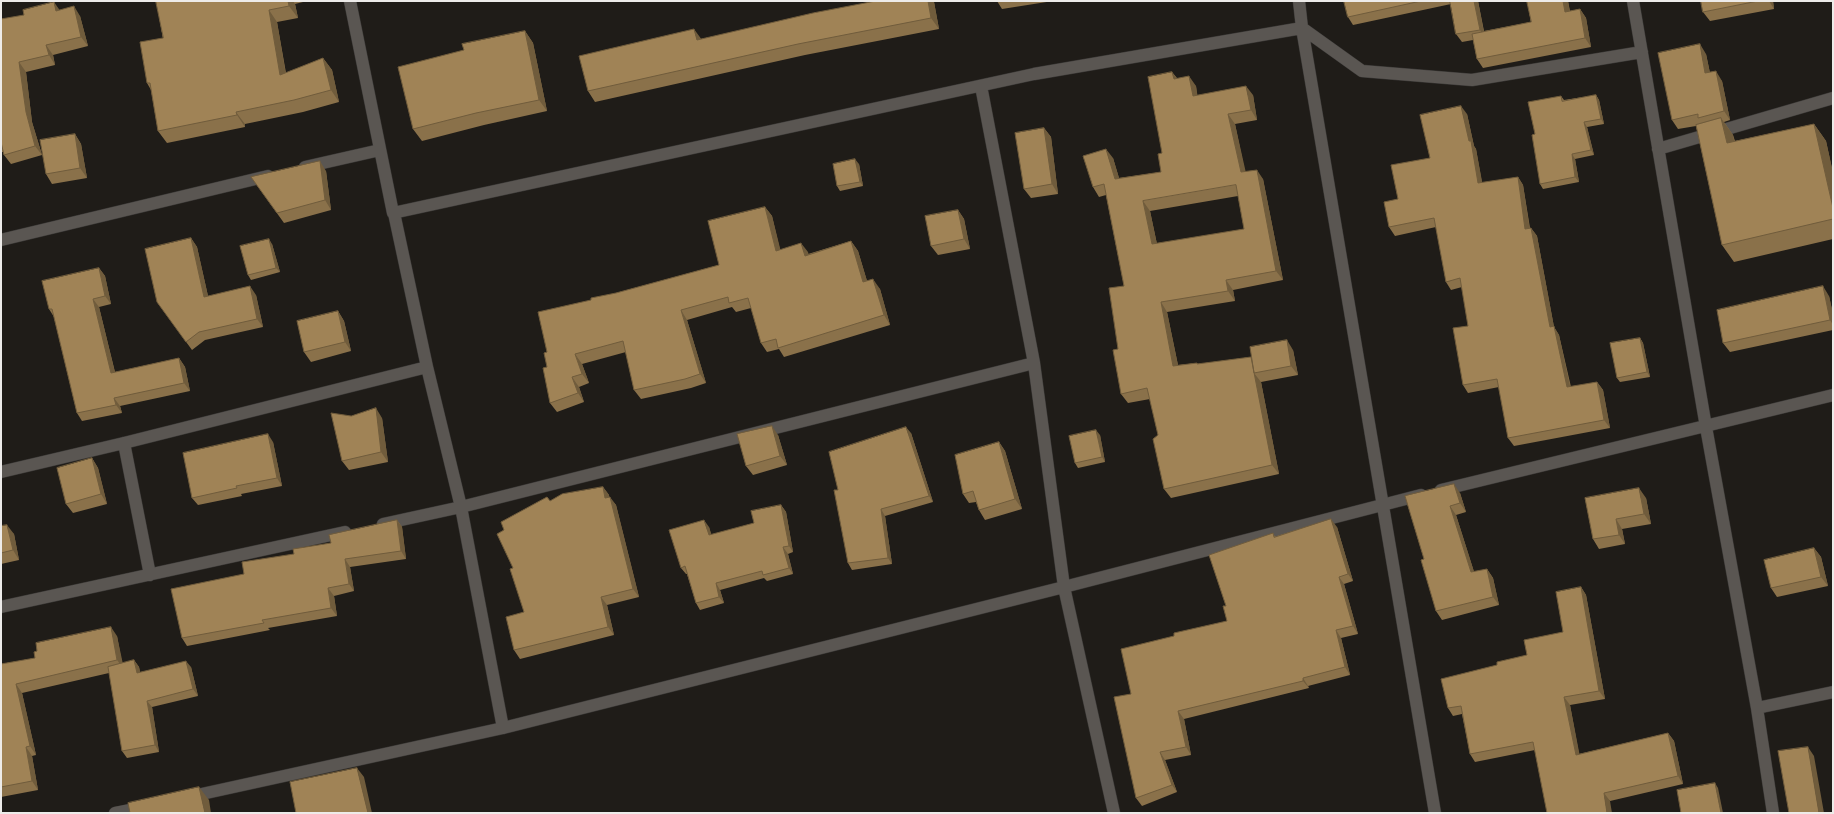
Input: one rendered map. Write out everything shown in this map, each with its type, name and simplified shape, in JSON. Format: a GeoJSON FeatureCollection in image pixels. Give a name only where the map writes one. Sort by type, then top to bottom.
{"type":"FeatureCollection","features":[{"type":"Feature","properties":{"kind":"street"},"geometry":{"type":"LineString","coordinates":[[350,1],[380,150],[427,367],[461,507],[503,728]]}},
{"type":"Feature","properties":{"kind":"street"},"geometry":{"type":"LineString","coordinates":[[1299,1],[1302,28],[1384,504],[1435,813]]}},
{"type":"Feature","properties":{"kind":"street"},"geometry":{"type":"LineString","coordinates":[[1633,1],[1706,427],[1757,708],[1773,813]]}},
{"type":"Feature","properties":{"kind":"street"},"geometry":{"type":"LineString","coordinates":[[394,213],[1034,74],[1302,28],[1362,71],[1472,80],[1642,52]]}},
{"type":"Feature","properties":{"kind":"street"},"geometry":{"type":"LineString","coordinates":[[981,86],[1034,363],[1064,587],[1114,813]]}},
{"type":"Feature","properties":{"kind":"street"},"geometry":{"type":"LineString","coordinates":[[1658,149],[1833,98]]}},
{"type":"Feature","properties":{"kind":"street"},"geometry":{"type":"LineString","coordinates":[[295,170],[380,150]]}},
{"type":"Feature","properties":{"kind":"street"},"geometry":{"type":"LineString","coordinates":[[1,240],[280,174]]}},
{"type":"Feature","properties":{"kind":"street"},"geometry":{"type":"LineString","coordinates":[[375,526],[461,507],[1034,363]]}},
{"type":"Feature","properties":{"kind":"street"},"geometry":{"type":"LineString","coordinates":[[1,472],[124,443],[427,367]]}},
{"type":"Feature","properties":{"kind":"street"},"geometry":{"type":"LineString","coordinates":[[176,800],[503,728],[1064,587],[1384,504],[1833,395]]}},
{"type":"Feature","properties":{"kind":"street"},"geometry":{"type":"LineString","coordinates":[[124,443],[150,575]]}},
{"type":"Feature","properties":{"kind":"street"},"geometry":{"type":"LineString","coordinates":[[1,607],[360,529]]}},
{"type":"Feature","properties":{"kind":"street"},"geometry":{"type":"LineString","coordinates":[[1757,708],[1833,692]]}},
{"type":"Feature","properties":{"kind":"street"},"geometry":{"type":"LineString","coordinates":[[115,813],[153,805]]}},
{"type":"Feature","properties":{"kind":"building"},"geometry":{"type":"Polygon","coordinates":[[[156,1],[288,1],[289,6],[269,10],[280,75],[323,58],[331,90],[294,100],[236,112],[237,115],[158,131],[150,83],[147,83],[140,42],[163,38],[156,1]]]}},
{"type":"Feature","properties":{"kind":"building"},"geometry":{"type":"Polygon","coordinates":[[[876,1],[928,1],[931,18],[798,44],[588,91],[579,56],[694,29],[697,40],[813,13],[876,1]]]}},
{"type":"Feature","properties":{"kind":"building"},"geometry":{"type":"Polygon","coordinates":[[[1344,1],[1421,1],[1348,17],[1344,1]]]}},
{"type":"Feature","properties":{"kind":"building"},"geometry":{"type":"Polygon","coordinates":[[[1450,1],[1474,1],[1480,30],[1456,34],[1450,1]]]}},
{"type":"Feature","properties":{"kind":"building"},"geometry":{"type":"Polygon","coordinates":[[[1527,1],[1563,1],[1565,12],[1580,9],[1585,38],[1477,59],[1472,34],[1531,22],[1527,1]]]}},
{"type":"Feature","properties":{"kind":"building"},"geometry":{"type":"Polygon","coordinates":[[[1701,1],[1758,1],[1703,12],[1701,1]]]}},
{"type":"Feature","properties":{"kind":"building"},"geometry":{"type":"Polygon","coordinates":[[[54,2],[56,11],[74,6],[81,37],[46,45],[49,55],[19,62],[26,112],[35,146],[4,155],[1,142],[1,19],[24,15],[23,10],[54,2]]]}},
{"type":"Feature","properties":{"kind":"building"},"geometry":{"type":"Polygon","coordinates":[[[525,31],[539,100],[476,113],[413,129],[398,67],[464,50],[462,44],[525,31]]]}},
{"type":"Feature","properties":{"kind":"building"},"geometry":{"type":"Polygon","coordinates":[[[1700,44],[1705,73],[1716,71],[1724,111],[1698,118],[1698,114],[1672,120],[1658,53],[1700,44]]]}},
{"type":"Feature","properties":{"kind":"building"},"geometry":{"type":"Polygon","coordinates":[[[1172,72],[1174,79],[1189,76],[1193,96],[1246,86],[1251,110],[1228,114],[1241,172],[1257,170],[1276,271],[1226,280],[1228,291],[1161,302],[1173,366],[1251,357],[1272,465],[1164,489],[1153,439],[1158,435],[1147,388],[1121,394],[1113,350],[1118,349],[1109,288],[1124,286],[1104,184],[1093,187],[1083,156],[1106,149],[1115,179],[1161,172],[1158,154],[1162,153],[1148,77],[1172,72]],[[1236,185],[1143,201],[1152,244],[1244,229],[1236,185]]]}},
{"type":"Feature","properties":{"kind":"building"},"geometry":{"type":"Polygon","coordinates":[[[1596,95],[1601,119],[1584,122],[1591,150],[1572,154],[1575,177],[1540,184],[1532,135],[1535,134],[1528,102],[1561,96],[1562,101],[1596,95]]]}},
{"type":"Feature","properties":{"kind":"building"},"geometry":{"type":"Polygon","coordinates":[[[1461,106],[1469,141],[1471,141],[1478,183],[1518,177],[1525,229],[1531,228],[1550,327],[1554,326],[1567,387],[1597,382],[1604,420],[1508,438],[1497,379],[1463,385],[1453,328],[1468,326],[1460,278],[1446,282],[1434,218],[1389,227],[1384,202],[1398,199],[1391,165],[1430,158],[1420,115],[1461,106]]]}},
{"type":"Feature","properties":{"kind":"building"},"geometry":{"type":"Polygon","coordinates":[[[1721,118],[1727,143],[1814,124],[1833,208],[1833,219],[1722,245],[1696,125],[1721,118]]]}},
{"type":"Feature","properties":{"kind":"building"},"geometry":{"type":"Polygon","coordinates":[[[1044,128],[1052,184],[1024,189],[1015,133],[1044,128]]]}},
{"type":"Feature","properties":{"kind":"building"},"geometry":{"type":"Polygon","coordinates":[[[75,134],[80,168],[46,174],[40,140],[75,134]]]}},
{"type":"Feature","properties":{"kind":"building"},"geometry":{"type":"Polygon","coordinates":[[[855,159],[860,182],[837,186],[833,164],[855,159]]]}},
{"type":"Feature","properties":{"kind":"building"},"geometry":{"type":"Polygon","coordinates":[[[320,161],[325,200],[277,213],[251,177],[320,161]]]}},
{"type":"Feature","properties":{"kind":"building"},"geometry":{"type":"Polygon","coordinates":[[[765,207],[776,251],[801,243],[805,256],[851,241],[863,282],[873,279],[884,315],[778,348],[776,339],[761,343],[748,298],[729,303],[728,297],[681,310],[700,374],[685,379],[634,390],[623,341],[575,354],[582,374],[572,377],[578,393],[550,403],[543,368],[547,367],[544,353],[547,352],[538,312],[591,300],[591,298],[616,293],[719,265],[708,221],[765,207]]]}},
{"type":"Feature","properties":{"kind":"building"},"geometry":{"type":"Polygon","coordinates":[[[958,210],[964,239],[931,246],[925,216],[958,210]]]}},
{"type":"Feature","properties":{"kind":"building"},"geometry":{"type":"Polygon","coordinates":[[[191,238],[204,297],[250,286],[257,319],[199,332],[186,342],[157,302],[145,249],[191,238]]]}},
{"type":"Feature","properties":{"kind":"building"},"geometry":{"type":"Polygon","coordinates":[[[269,239],[276,268],[248,275],[240,246],[269,239]]]}},
{"type":"Feature","properties":{"kind":"building"},"geometry":{"type":"Polygon","coordinates":[[[99,268],[105,296],[93,299],[111,373],[179,358],[184,383],[114,398],[116,405],[77,413],[52,309],[49,309],[42,281],[99,268]]]}},
{"type":"Feature","properties":{"kind":"building"},"geometry":{"type":"Polygon","coordinates":[[[1823,286],[1830,320],[1723,343],[1717,310],[1823,286]]]}},
{"type":"Feature","properties":{"kind":"building"},"geometry":{"type":"Polygon","coordinates":[[[338,311],[345,342],[304,352],[297,321],[338,311]]]}},
{"type":"Feature","properties":{"kind":"building"},"geometry":{"type":"Polygon","coordinates":[[[1640,338],[1647,372],[1617,378],[1610,343],[1640,338]]]}},
{"type":"Feature","properties":{"kind":"building"},"geometry":{"type":"Polygon","coordinates":[[[1287,340],[1291,366],[1254,373],[1250,347],[1287,340]]]}},
{"type":"Feature","properties":{"kind":"building"},"geometry":{"type":"Polygon","coordinates":[[[376,408],[381,452],[342,461],[331,413],[351,416],[376,408]]]}},
{"type":"Feature","properties":{"kind":"building"},"geometry":{"type":"Polygon","coordinates":[[[772,426],[780,456],[746,466],[737,434],[772,426]]]}},
{"type":"Feature","properties":{"kind":"building"},"geometry":{"type":"Polygon","coordinates":[[[906,427],[929,496],[881,509],[888,558],[848,563],[834,490],[838,490],[829,452],[906,427]]]}},
{"type":"Feature","properties":{"kind":"building"},"geometry":{"type":"Polygon","coordinates":[[[1096,430],[1102,457],[1075,463],[1069,436],[1096,430]]]}},
{"type":"Feature","properties":{"kind":"building"},"geometry":{"type":"Polygon","coordinates":[[[268,434],[277,478],[236,486],[237,488],[192,498],[183,453],[268,434]]]}},
{"type":"Feature","properties":{"kind":"building"},"geometry":{"type":"Polygon","coordinates":[[[999,442],[1015,499],[979,510],[973,491],[963,494],[955,455],[999,442]]]}},
{"type":"Feature","properties":{"kind":"building"},"geometry":{"type":"Polygon","coordinates":[[[92,458],[101,494],[66,504],[57,468],[92,458]]]}},
{"type":"Feature","properties":{"kind":"building"},"geometry":{"type":"Polygon","coordinates":[[[1454,484],[1460,503],[1450,506],[1471,572],[1487,569],[1493,597],[1436,611],[1421,560],[1424,559],[1405,496],[1454,484]]]}},
{"type":"Feature","properties":{"kind":"building"},"geometry":{"type":"Polygon","coordinates":[[[603,487],[605,498],[610,497],[633,589],[601,597],[608,627],[514,650],[506,617],[524,612],[510,569],[513,568],[497,534],[504,530],[501,522],[547,497],[550,501],[562,494],[603,487]]]}},
{"type":"Feature","properties":{"kind":"building"},"geometry":{"type":"Polygon","coordinates":[[[1639,488],[1644,514],[1616,519],[1619,535],[1593,539],[1585,498],[1639,488]]]}},
{"type":"Feature","properties":{"kind":"building"},"geometry":{"type":"Polygon","coordinates":[[[781,505],[789,546],[783,547],[789,568],[763,575],[762,571],[716,583],[719,597],[696,603],[685,566],[681,568],[669,530],[704,520],[709,535],[754,523],[751,511],[781,505]]]}},
{"type":"Feature","properties":{"kind":"building"},"geometry":{"type":"Polygon","coordinates":[[[1331,519],[1348,574],[1339,577],[1353,626],[1336,630],[1345,667],[1303,678],[1303,681],[1178,711],[1186,747],[1160,752],[1172,785],[1136,798],[1114,697],[1131,694],[1121,649],[1174,636],[1174,633],[1227,621],[1223,606],[1226,606],[1209,555],[1273,533],[1274,537],[1331,519]]]}},
{"type":"Feature","properties":{"kind":"building"},"geometry":{"type":"Polygon","coordinates":[[[397,520],[401,551],[345,559],[349,584],[328,588],[331,608],[262,620],[264,623],[182,638],[171,589],[244,574],[242,562],[294,554],[293,549],[331,543],[329,535],[397,520]]]}},
{"type":"Feature","properties":{"kind":"building"},"geometry":{"type":"Polygon","coordinates":[[[7,525],[13,550],[1,553],[1,526],[7,525]]]}},
{"type":"Feature","properties":{"kind":"building"},"geometry":{"type":"Polygon","coordinates":[[[1814,548],[1821,577],[1771,588],[1764,560],[1814,548]]]}},
{"type":"Feature","properties":{"kind":"building"},"geometry":{"type":"Polygon","coordinates":[[[1581,587],[1599,691],[1564,697],[1576,755],[1668,733],[1678,776],[1604,793],[1607,813],[1547,813],[1533,742],[1470,754],[1461,706],[1448,708],[1441,679],[1497,665],[1497,662],[1527,655],[1524,640],[1563,632],[1556,592],[1581,587]]]}},
{"type":"Feature","properties":{"kind":"building"},"geometry":{"type":"Polygon","coordinates":[[[111,627],[117,660],[16,684],[30,746],[26,747],[32,781],[1,787],[1,664],[35,658],[34,652],[37,651],[36,643],[111,627]]]}},
{"type":"Feature","properties":{"kind":"building"},"geometry":{"type":"Polygon","coordinates":[[[134,660],[137,673],[186,661],[193,689],[147,701],[155,745],[122,751],[108,667],[134,660]]]}},
{"type":"Feature","properties":{"kind":"building"},"geometry":{"type":"Polygon","coordinates":[[[1808,747],[1819,813],[1789,813],[1778,751],[1808,747]]]}},
{"type":"Feature","properties":{"kind":"building"},"geometry":{"type":"Polygon","coordinates":[[[357,768],[368,813],[296,813],[290,782],[357,768]]]}},
{"type":"Feature","properties":{"kind":"building"},"geometry":{"type":"Polygon","coordinates":[[[1715,783],[1721,813],[1681,813],[1677,790],[1715,783]]]}},
{"type":"Feature","properties":{"kind":"building"},"geometry":{"type":"Polygon","coordinates":[[[199,787],[205,813],[130,813],[128,803],[199,787]]]}}]}
